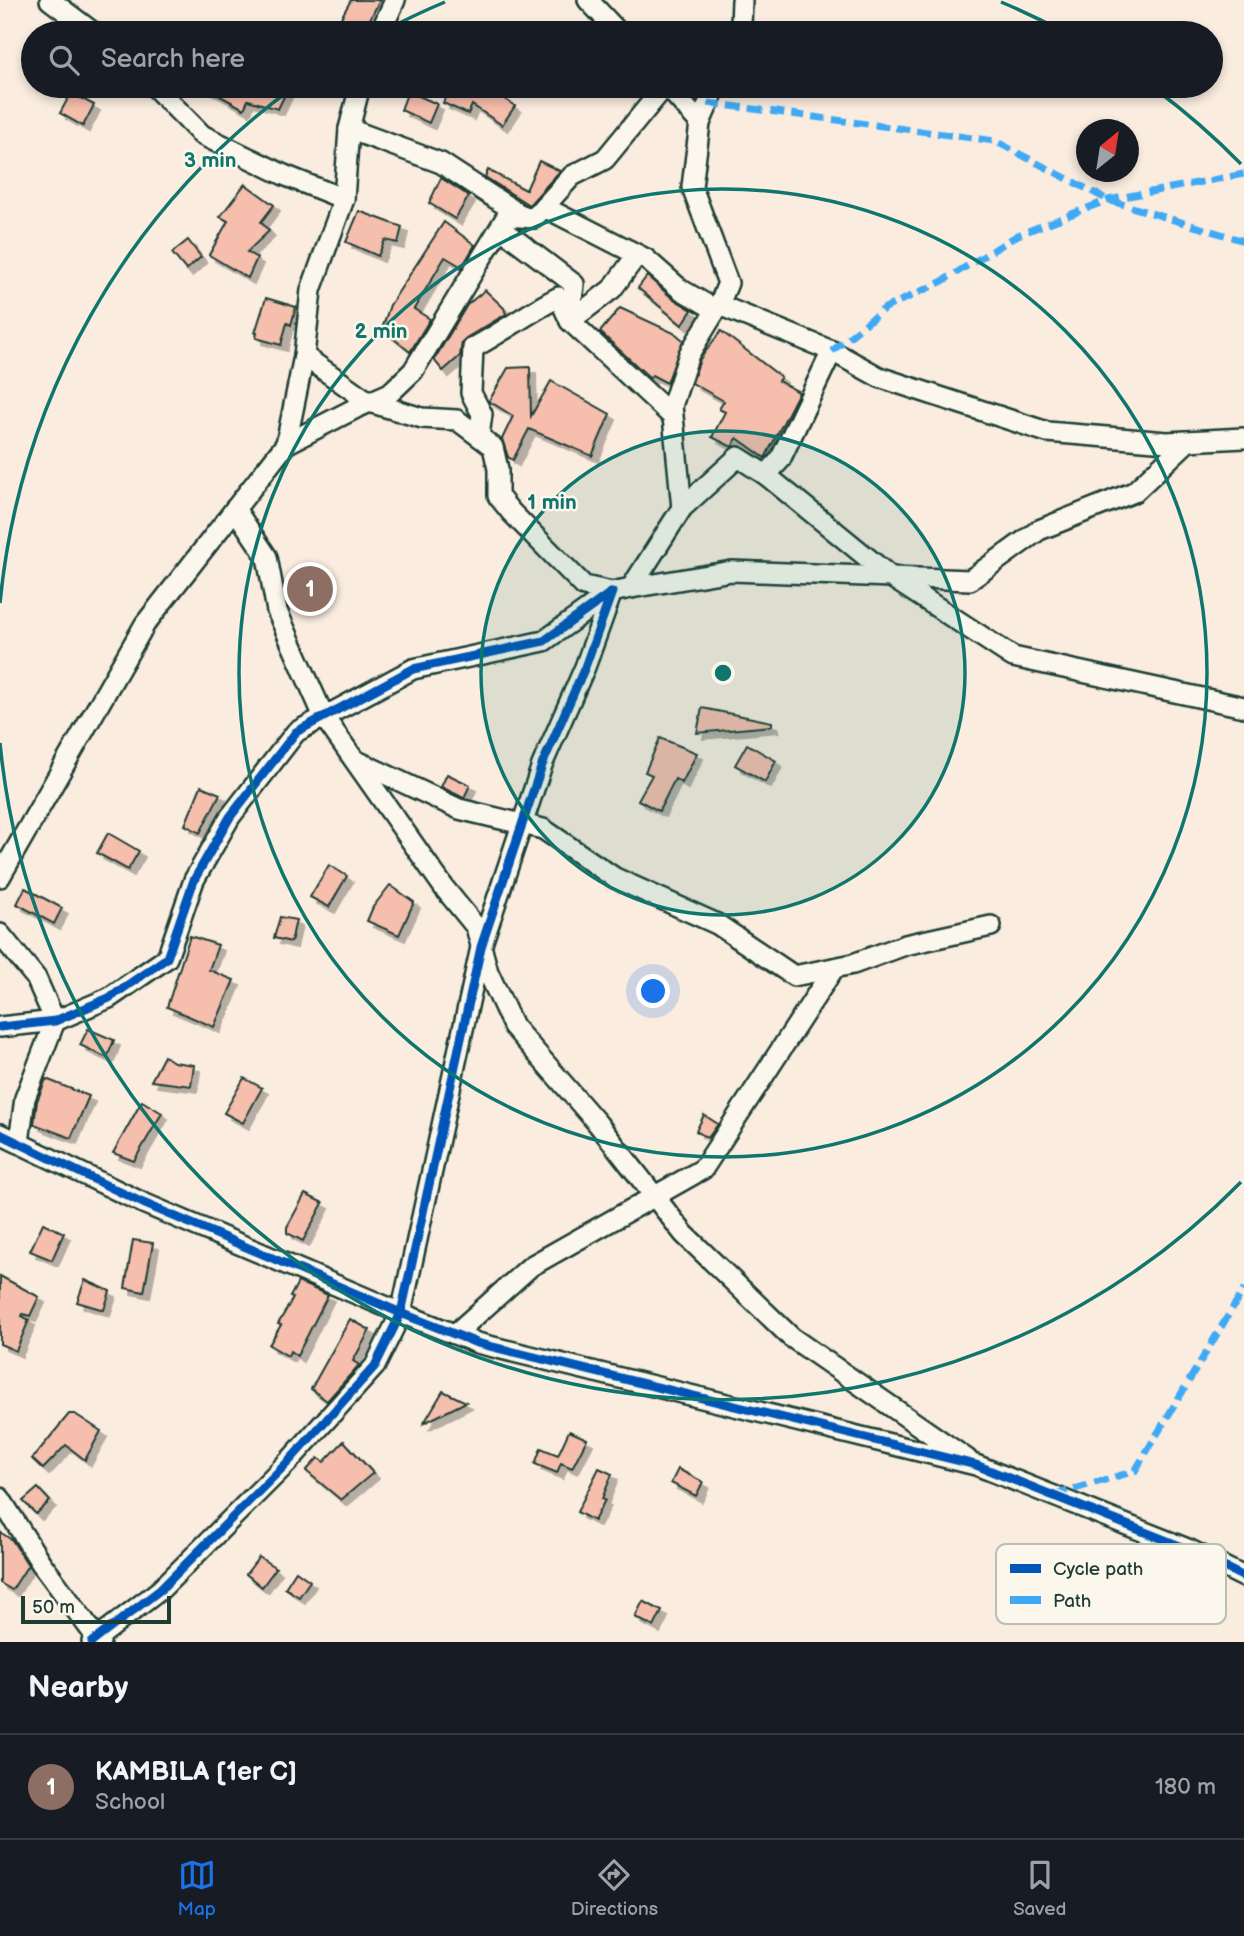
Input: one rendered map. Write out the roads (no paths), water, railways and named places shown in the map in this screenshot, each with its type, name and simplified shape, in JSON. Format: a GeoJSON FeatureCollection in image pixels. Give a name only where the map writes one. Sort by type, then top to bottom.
{"type":"FeatureCollection","features":[{"type":"Feature","properties":{"kind":"street"},"geometry":{"type":"LineString","coordinates":[[50,0],[78,21]]}},
{"type":"Feature","properties":{"kind":"street"},"geometry":{"type":"LineString","coordinates":[[385,21],[395,0]]}},
{"type":"Feature","properties":{"kind":"street"},"geometry":{"type":"LineString","coordinates":[[588,0],[608,21]]}},
{"type":"Feature","properties":{"kind":"street"},"geometry":{"type":"LineString","coordinates":[[739,21],[742,0]]}},
{"type":"Feature","properties":{"kind":"street"},"geometry":{"type":"LineString","coordinates":[[166,98],[202,135],[284,175],[344,199]]}},
{"type":"Feature","properties":{"kind":"street"},"geometry":{"type":"LineString","coordinates":[[286,444],[304,356],[311,290],[344,199],[349,129],[357,98]]}},
{"type":"Feature","properties":{"kind":"street"},"geometry":{"type":"LineString","coordinates":[[0,877],[145,624],[286,444],[390,393],[413,371],[506,216],[534,218],[572,176],[605,159],[656,98]]}},
{"type":"Feature","properties":{"kind":"street"},"geometry":{"type":"LineString","coordinates":[[677,98],[699,123]]}},
{"type":"Feature","properties":{"kind":"street"},"geometry":{"type":"LineString","coordinates":[[682,508],[672,406],[689,354],[728,283],[692,187],[699,123],[710,98]]}},
{"type":"Feature","properties":{"kind":"street"},"geometry":{"type":"LineString","coordinates":[[349,129],[441,163],[524,217]]}},
{"type":"Feature","properties":{"kind":"street"},"geometry":{"type":"LineString","coordinates":[[544,207],[646,259],[680,289],[717,307],[832,351],[879,377],[1047,432],[1167,442],[1244,438]]}},
{"type":"Feature","properties":{"kind":"street"},"geometry":{"type":"LineString","coordinates":[[500,228],[574,284],[570,321]]}},
{"type":"Feature","properties":{"kind":"street"},"geometry":{"type":"LineString","coordinates":[[570,321],[612,289],[637,255]]}},
{"type":"Feature","properties":{"kind":"street"},"geometry":{"type":"LineString","coordinates":[[479,436],[482,414],[471,393],[473,348],[509,328],[527,313],[559,297],[570,321],[672,416]]}},
{"type":"Feature","properties":{"kind":"street"},"geometry":{"type":"LineString","coordinates":[[766,475],[780,460],[832,351]]}},
{"type":"Feature","properties":{"kind":"street"},"geometry":{"type":"LineString","coordinates":[[304,356],[369,402],[422,418],[457,420],[479,436],[493,447],[498,470],[498,496],[511,512],[584,586],[622,590],[732,571],[970,580],[1039,530],[1134,492],[1188,441]]}},
{"type":"Feature","properties":{"kind":"street"},"geometry":{"type":"LineString","coordinates":[[0,1498],[41,1563],[96,1641],[160,1590],[290,1460],[375,1366],[401,1313],[481,947],[542,765],[622,590],[682,508],[738,457],[766,475],[891,577],[1013,657],[1244,707]]}},
{"type":"Feature","properties":{"kind":"street"},"geometry":{"type":"LineString","coordinates":[[235,509],[267,557],[277,611],[324,717],[445,889],[476,927],[488,972],[513,1026],[598,1124],[684,1234],[791,1337],[976,1465]]}},
{"type":"Feature","properties":{"kind":"street"},"geometry":{"type":"LineString","coordinates":[[0,1027],[55,1021],[108,998],[167,958],[194,880],[230,817],[296,732],[413,669],[544,641],[622,590]]}},
{"type":"Feature","properties":{"kind":"street"},"geometry":{"type":"LineString","coordinates":[[354,760],[459,809],[543,829],[615,878],[718,924],[794,976],[853,964],[905,945],[991,926]]}},
{"type":"Feature","properties":{"kind":"street"},"geometry":{"type":"LineString","coordinates":[[0,934],[36,978],[55,1021],[25,1098],[19,1142]]}},
{"type":"Feature","properties":{"kind":"street"},"geometry":{"type":"LineString","coordinates":[[455,1334],[531,1266],[703,1169],[834,968]]}},
{"type":"Feature","properties":{"kind":"street"},"geometry":{"type":"LineString","coordinates":[[0,1134],[144,1203],[477,1343],[976,1465],[1175,1544]]}},
{"type":"Feature","properties":{"kind":"street"},"geometry":{"type":"LineString","coordinates":[[1226,1568],[1244,1577]]}},
{"type":"Feature","properties":{"kind":"place","name":"KAMBILA [1er C]"},"geometry":{"type":"Point","coordinates":[310,589]}}]}
